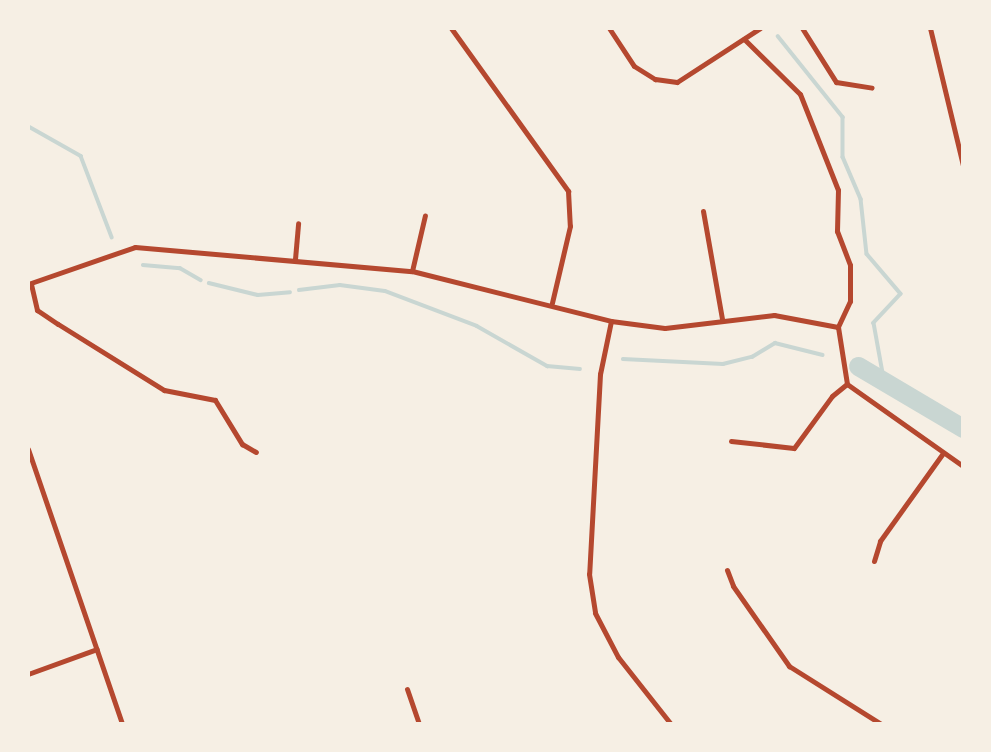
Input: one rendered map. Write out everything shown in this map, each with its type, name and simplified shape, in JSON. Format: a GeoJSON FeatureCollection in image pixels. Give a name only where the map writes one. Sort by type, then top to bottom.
{"type":"FeatureCollection","features":[{"type":"Feature","properties":{"kind":"street"},"geometry":{"type":"LineString","coordinates":[[452,28],[568,191],[570,226],[552,303]]}},
{"type":"Feature","properties":{"kind":"street"},"geometry":{"type":"LineString","coordinates":[[609,28],[634,66],[655,79],[677,82],[760,28]]}},
{"type":"Feature","properties":{"kind":"street"},"geometry":{"type":"LineString","coordinates":[[802,28],[836,82],[872,88]]}},
{"type":"Feature","properties":{"kind":"street"},"geometry":{"type":"LineString","coordinates":[[930,28],[963,165]]}},
{"type":"Feature","properties":{"kind":"street"},"geometry":{"type":"LineString","coordinates":[[744,39],[800,94],[838,190],[837,231],[850,265],[850,300],[838,327],[847,384],[963,467]]}},
{"type":"Feature","properties":{"kind":"street"},"geometry":{"type":"LineString","coordinates":[[703,211],[722,319]]}},
{"type":"Feature","properties":{"kind":"street"},"geometry":{"type":"LineString","coordinates":[[412,271],[425,215]]}},
{"type":"Feature","properties":{"kind":"street"},"geometry":{"type":"LineString","coordinates":[[295,259],[298,223]]}},
{"type":"Feature","properties":{"kind":"street"},"geometry":{"type":"LineString","coordinates":[[256,452],[242,444],[215,400],[163,390],[37,310],[29,284],[135,247],[412,271],[552,303],[611,321],[665,328],[722,319],[774,315],[838,327]]}},
{"type":"Feature","properties":{"kind":"street"},"geometry":{"type":"LineString","coordinates":[[611,321],[600,374],[589,573],[593,600],[595,613],[618,657],[671,724]]}},
{"type":"Feature","properties":{"kind":"street"},"geometry":{"type":"LineString","coordinates":[[731,441],[794,448],[832,396],[847,384]]}},
{"type":"Feature","properties":{"kind":"street"},"geometry":{"type":"LineString","coordinates":[[28,449],[122,724]]}},
{"type":"Feature","properties":{"kind":"street"},"geometry":{"type":"LineString","coordinates":[[874,561],[880,541],[943,453]]}},
{"type":"Feature","properties":{"kind":"street"},"geometry":{"type":"LineString","coordinates":[[727,570],[733,586],[789,666],[881,724]]}},
{"type":"Feature","properties":{"kind":"street"},"geometry":{"type":"LineString","coordinates":[[28,674],[97,649]]}},
{"type":"Feature","properties":{"kind":"street"},"geometry":{"type":"LineString","coordinates":[[407,689],[419,724]]}},
{"type":"Feature","properties":{"kind":"waterway"},"geometry":{"type":"LineString","coordinates":[[778,36],[843,117],[843,157],[861,199],[867,254],[901,294],[874,323],[885,384]]}},
{"type":"Feature","properties":{"kind":"waterway"},"geometry":{"type":"LineString","coordinates":[[28,126],[81,156],[112,237]]}},
{"type":"Feature","properties":{"kind":"waterway"},"geometry":{"type":"LineString","coordinates":[[143,265],[180,268],[201,280]]}},
{"type":"Feature","properties":{"kind":"waterway"},"geometry":{"type":"LineString","coordinates":[[209,283],[258,295],[290,292]]}},
{"type":"Feature","properties":{"kind":"waterway"},"geometry":{"type":"LineString","coordinates":[[299,290],[340,285],[385,291],[477,326],[547,366],[580,369]]}},
{"type":"Feature","properties":{"kind":"waterway"},"geometry":{"type":"LineString","coordinates":[[623,359],[723,364],[752,357],[775,343],[823,355]]}},
{"type":"Feature","properties":{"kind":"waterway"},"geometry":{"type":"LineString","coordinates":[[858,366],[963,428]]}}]}
